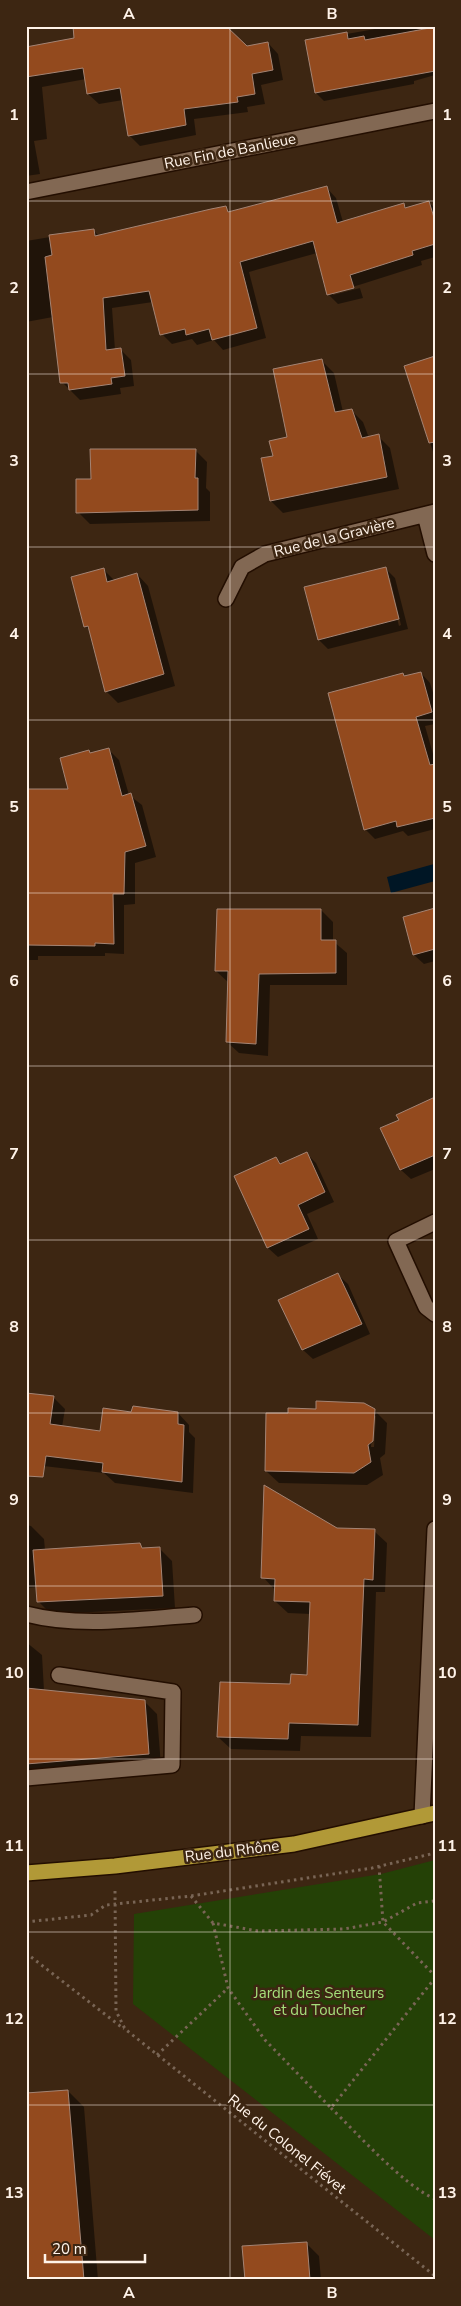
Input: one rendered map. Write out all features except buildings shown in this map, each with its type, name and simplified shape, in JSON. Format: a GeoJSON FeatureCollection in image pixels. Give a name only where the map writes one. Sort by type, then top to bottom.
{"type":"FeatureCollection","features":[{"type":"Feature","properties":{"kind":"main road","name":"Rue du Rhône"},"geometry":{"type":"LineString","coordinates":[[26,1873],[115,1866],[294,1844],[428,1814]]}},
{"type":"Feature","properties":{"kind":"street","name":"Rue Fin de Banlieue"},"geometry":{"type":"LineString","coordinates":[[26,192],[435,111]]}},
{"type":"Feature","properties":{"kind":"street"},"geometry":{"type":"LineString","coordinates":[[430,513],[435,554]]}},
{"type":"Feature","properties":{"kind":"street","name":"Rue de la Gravière"},"geometry":{"type":"LineString","coordinates":[[226,599],[242,567],[265,554],[430,513]]}},
{"type":"Feature","properties":{"kind":"street"},"geometry":{"type":"LineString","coordinates":[[435,1222],[396,1241],[426,1307],[435,1314]]}},
{"type":"Feature","properties":{"kind":"street"},"geometry":{"type":"LineString","coordinates":[[428,1814],[435,1530]]}},
{"type":"Feature","properties":{"kind":"street"},"geometry":{"type":"LineString","coordinates":[[26,1614],[60,1620],[105,1621],[194,1614]]}},
{"type":"Feature","properties":{"kind":"street"},"geometry":{"type":"LineString","coordinates":[[26,1778],[172,1765],[173,1692],[59,1675]]}},
{"type":"Feature","properties":{"kind":"path"},"geometry":{"type":"LineString","coordinates":[[26,1922],[91,1915],[106,1905],[191,1896],[379,1866],[435,1854]]}},
{"type":"Feature","properties":{"kind":"path","name":"Rue du Colonel Fiévet"},"geometry":{"type":"LineString","coordinates":[[115,1866],[116,2011],[125,2029]]}},
{"type":"Feature","properties":{"kind":"path"},"geometry":{"type":"LineString","coordinates":[[331,2108],[435,1977],[383,1922],[379,1866]]}},
{"type":"Feature","properties":{"kind":"path"},"geometry":{"type":"LineString","coordinates":[[191,1896],[213,1922],[228,1988],[265,2040],[388,2163],[424,2195],[435,2200]]}},
{"type":"Feature","properties":{"kind":"path"},"geometry":{"type":"LineString","coordinates":[[213,1922],[258,1931],[344,1930],[383,1922],[417,1903],[435,1901]]}},
{"type":"Feature","properties":{"kind":"path","name":"Rue du Colonel Fiévet"},"geometry":{"type":"LineString","coordinates":[[26,1953],[125,2029],[435,2276]]}},
{"type":"Feature","properties":{"kind":"path"},"geometry":{"type":"LineString","coordinates":[[157,2055],[228,1988]]}},
{"type":"Feature","properties":{"kind":"green space","name":"Jardin des Senteurs et du Toucher"},"geometry":{"type":"Polygon","coordinates":[[[435,1860],[435,2240],[133,2004],[134,1914],[381,1874],[435,1860]]]}},
{"type":"Feature","properties":{"kind":"water"},"geometry":{"type":"Polygon","coordinates":[[[434,864],[435,881],[391,893],[387,877],[434,864]]]}}]}
